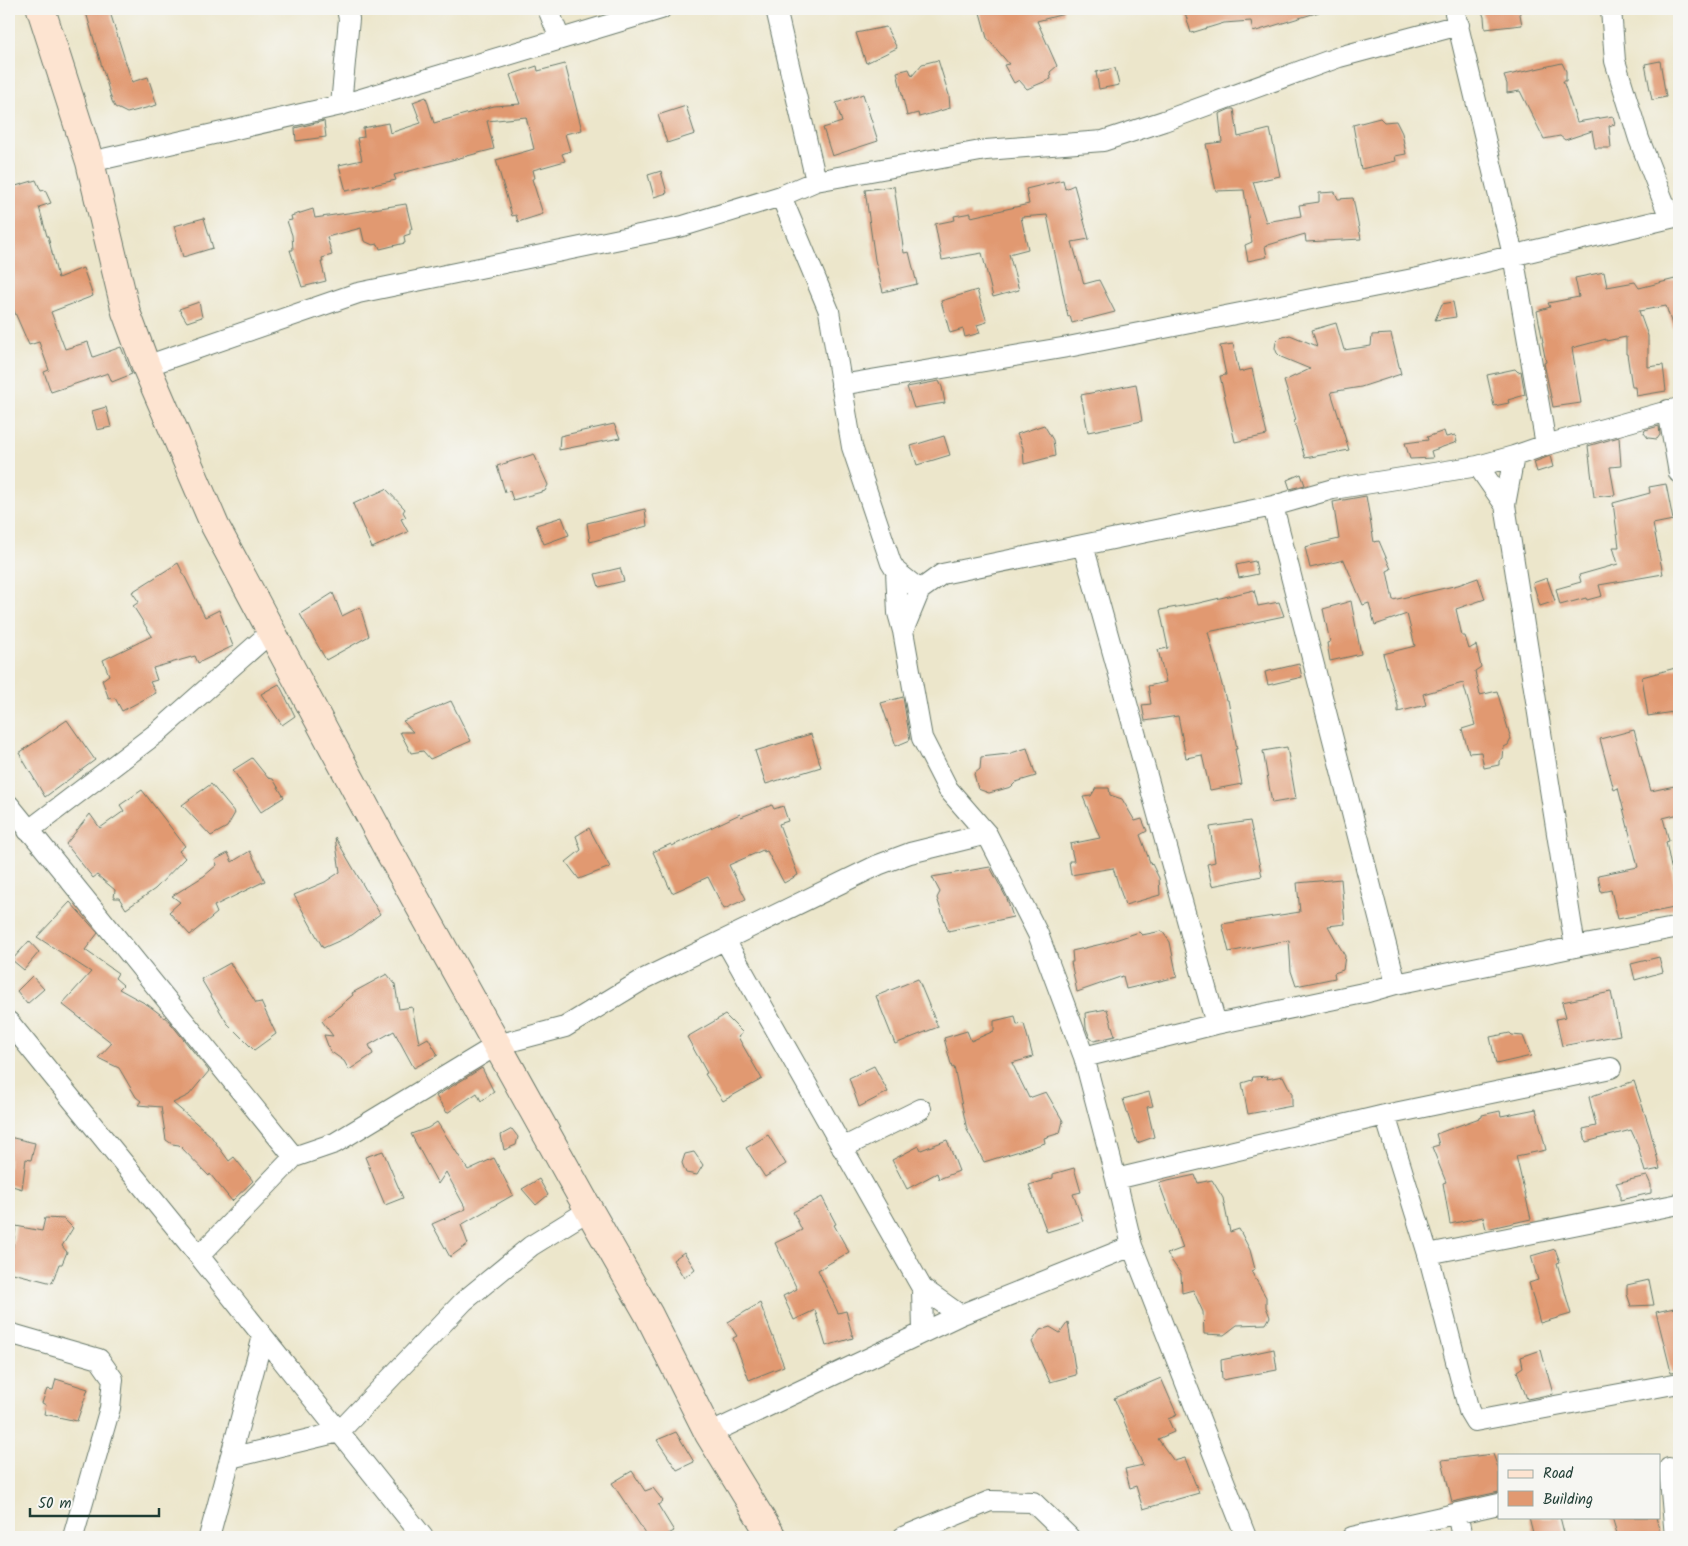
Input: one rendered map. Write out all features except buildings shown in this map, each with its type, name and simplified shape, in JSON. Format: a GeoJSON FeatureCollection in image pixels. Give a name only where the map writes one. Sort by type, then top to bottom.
{"type":"FeatureCollection","features":[{"type":"Feature","properties":{"kind":"street"},"geometry":{"type":"LineString","coordinates":[[41,9],[90,162],[126,312],[146,366],[215,526],[385,844],[589,1210],[650,1315],[709,1434],[772,1537]]}},
{"type":"Feature","properties":{"kind":"street"},"geometry":{"type":"LineString","coordinates":[[341,105],[349,19],[346,9]]}},
{"type":"Feature","properties":{"kind":"street"},"geometry":{"type":"LineString","coordinates":[[548,9],[560,39]]}},
{"type":"Feature","properties":{"kind":"street"},"geometry":{"type":"LineString","coordinates":[[90,162],[341,105],[661,9]]}},
{"type":"Feature","properties":{"kind":"street"},"geometry":{"type":"LineString","coordinates":[[776,9],[816,180]]}},
{"type":"Feature","properties":{"kind":"street"},"geometry":{"type":"LineString","coordinates":[[841,385],[1068,347],[1423,277],[1675,217],[1639,139],[1615,61],[1612,9]]}},
{"type":"Feature","properties":{"kind":"street"},"geometry":{"type":"LineString","coordinates":[[146,366],[358,293],[683,226],[780,196],[816,180],[986,150],[1103,141],[1164,121],[1339,56],[1456,17],[1513,255],[1546,444]]}},
{"type":"Feature","properties":{"kind":"street"},"geometry":{"type":"LineString","coordinates":[[780,196],[829,311],[852,447],[891,564],[896,571],[920,590]]}},
{"type":"Feature","properties":{"kind":"street"},"geometry":{"type":"LineString","coordinates":[[903,631],[920,590],[942,574],[1274,506],[1333,489],[1478,466],[1514,456],[1546,444],[1674,409],[1679,474]]}},
{"type":"Feature","properties":{"kind":"street"},"geometry":{"type":"LineString","coordinates":[[1514,456],[1505,505],[1575,947]]}},
{"type":"Feature","properties":{"kind":"street"},"geometry":{"type":"LineString","coordinates":[[1478,466],[1505,505]]}},
{"type":"Feature","properties":{"kind":"street"},"geometry":{"type":"LineString","coordinates":[[1274,506],[1396,984]]}},
{"type":"Feature","properties":{"kind":"street"},"geometry":{"type":"LineString","coordinates":[[1083,545],[1216,1024]]}},
{"type":"Feature","properties":{"kind":"street"},"geometry":{"type":"LineString","coordinates":[[896,571],[898,613],[903,631],[922,738],[948,789],[986,834],[1038,934],[1084,1057],[1132,1246],[1246,1537]]}},
{"type":"Feature","properties":{"kind":"street"},"geometry":{"type":"LineString","coordinates":[[28,831],[158,732],[272,631]]}},
{"type":"Feature","properties":{"kind":"street"},"geometry":{"type":"LineString","coordinates":[[9,805],[28,831],[294,1157]]}},
{"type":"Feature","properties":{"kind":"street"},"geometry":{"type":"LineString","coordinates":[[199,1256],[294,1157],[335,1143],[497,1045],[565,1027],[644,979],[878,865],[910,853],[986,834]]}},
{"type":"Feature","properties":{"kind":"street"},"geometry":{"type":"LineString","coordinates":[[1084,1057],[1216,1024],[1358,994],[1396,984],[1575,947],[1679,928]]}},
{"type":"Feature","properties":{"kind":"street"},"geometry":{"type":"LineString","coordinates":[[724,940],[922,1288],[960,1315]]}},
{"type":"Feature","properties":{"kind":"street"},"geometry":{"type":"LineString","coordinates":[[9,1022],[199,1256],[422,1537]]}},
{"type":"Feature","properties":{"kind":"street"},"geometry":{"type":"LineString","coordinates":[[1116,1179],[1385,1115],[1611,1068]]}},
{"type":"Feature","properties":{"kind":"street"},"geometry":{"type":"LineString","coordinates":[[842,1148],[921,1109]]}},
{"type":"Feature","properties":{"kind":"street"},"geometry":{"type":"LineString","coordinates":[[1385,1115],[1428,1254],[1469,1411],[1475,1421],[1679,1383]]}},
{"type":"Feature","properties":{"kind":"street"},"geometry":{"type":"LineString","coordinates":[[1428,1254],[1679,1204]]}},
{"type":"Feature","properties":{"kind":"street"},"geometry":{"type":"LineString","coordinates":[[230,1458],[339,1432],[464,1301],[532,1246],[589,1210]]}},
{"type":"Feature","properties":{"kind":"street"},"geometry":{"type":"LineString","coordinates":[[709,1434],[960,1315],[1132,1246]]}},
{"type":"Feature","properties":{"kind":"street"},"geometry":{"type":"LineString","coordinates":[[922,1288],[923,1332]]}},
{"type":"Feature","properties":{"kind":"street"},"geometry":{"type":"LineString","coordinates":[[9,1334],[99,1359],[113,1379],[110,1408],[73,1537]]}},
{"type":"Feature","properties":{"kind":"street"},"geometry":{"type":"LineString","coordinates":[[209,1537],[263,1336]]}},
{"type":"Feature","properties":{"kind":"street"},"geometry":{"type":"LineString","coordinates":[[1669,1468],[1675,1537]]}},
{"type":"Feature","properties":{"kind":"street"},"geometry":{"type":"LineString","coordinates":[[903,1537],[990,1501],[1033,1502],[1068,1537]]}},
{"type":"Feature","properties":{"kind":"street"},"geometry":{"type":"LineString","coordinates":[[1352,1537],[1498,1504]]}},
{"type":"Feature","properties":{"kind":"street"},"geometry":{"type":"LineString","coordinates":[[1457,1513],[1462,1537]]}}]}
